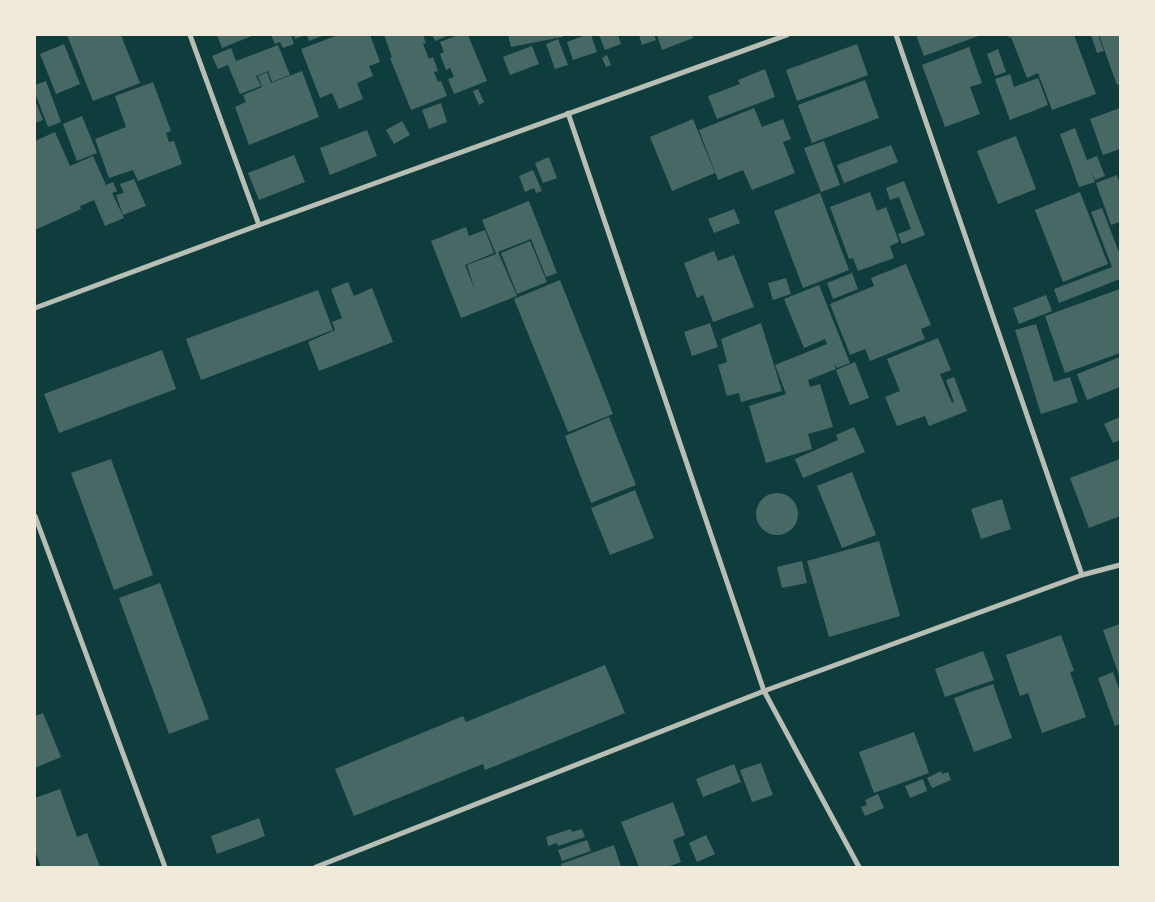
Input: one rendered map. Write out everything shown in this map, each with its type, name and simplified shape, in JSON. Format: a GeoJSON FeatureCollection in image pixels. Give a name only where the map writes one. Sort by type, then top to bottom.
{"type":"FeatureCollection","features":[{"type":"Feature","properties":{"kind":"street"},"geometry":{"type":"LineString","coordinates":[[190,35],[259,225]]}},
{"type":"Feature","properties":{"kind":"street"},"geometry":{"type":"LineString","coordinates":[[35,308],[259,225],[787,35]]}},
{"type":"Feature","properties":{"kind":"street"},"geometry":{"type":"LineString","coordinates":[[896,35],[1082,575]]}},
{"type":"Feature","properties":{"kind":"street"},"geometry":{"type":"LineString","coordinates":[[568,113],[764,692],[860,867]]}},
{"type":"Feature","properties":{"kind":"street"},"geometry":{"type":"LineString","coordinates":[[35,516],[165,867]]}},
{"type":"Feature","properties":{"kind":"street"},"geometry":{"type":"LineString","coordinates":[[316,867],[764,692],[1082,575],[1120,565]]}},
{"type":"Feature","properties":{"kind":"building"},"geometry":{"type":"Polygon","coordinates":[[[67,35],[121,35],[140,83],[93,101],[67,35]]]}},
{"type":"Feature","properties":{"kind":"building"},"geometry":{"type":"Polygon","coordinates":[[[217,35],[254,35],[222,48],[217,35]]]}},
{"type":"Feature","properties":{"kind":"building"},"geometry":{"type":"Polygon","coordinates":[[[271,35],[291,35],[294,44],[283,48],[280,42],[275,44],[271,35]]]}},
{"type":"Feature","properties":{"kind":"building"},"geometry":{"type":"Polygon","coordinates":[[[294,35],[305,35],[295,39],[294,35]]]}},
{"type":"Feature","properties":{"kind":"building"},"geometry":{"type":"Polygon","coordinates":[[[307,35],[324,35],[309,41],[307,35]]]}},
{"type":"Feature","properties":{"kind":"building"},"geometry":{"type":"Polygon","coordinates":[[[338,35],[370,35],[380,62],[369,66],[373,76],[357,83],[363,99],[339,109],[332,93],[320,98],[301,49],[338,35]]]}},
{"type":"Feature","properties":{"kind":"building"},"geometry":{"type":"Polygon","coordinates":[[[384,35],[423,35],[426,43],[423,44],[429,59],[433,57],[438,71],[434,72],[438,82],[441,81],[447,96],[411,110],[390,58],[392,57],[384,35]]]}},
{"type":"Feature","properties":{"kind":"building"},"geometry":{"type":"Polygon","coordinates":[[[432,35],[450,35],[435,41],[432,35]]]}},
{"type":"Feature","properties":{"kind":"building"},"geometry":{"type":"Polygon","coordinates":[[[458,35],[468,35],[487,81],[454,94],[448,79],[454,77],[450,68],[446,70],[440,54],[444,52],[440,42],[458,35]]]}},
{"type":"Feature","properties":{"kind":"building"},"geometry":{"type":"Polygon","coordinates":[[[508,35],[562,35],[562,37],[511,47],[508,35]]]}},
{"type":"Feature","properties":{"kind":"building"},"geometry":{"type":"Polygon","coordinates":[[[591,35],[597,52],[573,60],[567,42],[591,35]]]}},
{"type":"Feature","properties":{"kind":"building"},"geometry":{"type":"Polygon","coordinates":[[[599,35],[618,35],[621,44],[605,50],[599,35]]]}},
{"type":"Feature","properties":{"kind":"building"},"geometry":{"type":"Polygon","coordinates":[[[639,35],[654,35],[656,40],[642,45],[639,35]]]}},
{"type":"Feature","properties":{"kind":"building"},"geometry":{"type":"Polygon","coordinates":[[[657,35],[692,35],[693,38],[662,50],[657,35]]]}},
{"type":"Feature","properties":{"kind":"building"},"geometry":{"type":"Polygon","coordinates":[[[916,35],[981,35],[924,56],[916,35]]]}},
{"type":"Feature","properties":{"kind":"building"},"geometry":{"type":"Polygon","coordinates":[[[1008,35],[1074,35],[1096,94],[1052,110],[1038,73],[1027,78],[1011,37],[1009,38],[1008,35]]]}},
{"type":"Feature","properties":{"kind":"building"},"geometry":{"type":"Polygon","coordinates":[[[1091,35],[1098,35],[1104,51],[1097,53],[1091,35]]]}},
{"type":"Feature","properties":{"kind":"building"},"geometry":{"type":"Polygon","coordinates":[[[1099,35],[1120,35],[1120,84],[1117,85],[1099,35]]]}},
{"type":"Feature","properties":{"kind":"building"},"geometry":{"type":"Polygon","coordinates":[[[558,39],[568,65],[555,69],[546,44],[558,39]]]}},
{"type":"Feature","properties":{"kind":"building"},"geometry":{"type":"Polygon","coordinates":[[[64,44],[80,84],[56,94],[40,54],[64,44]]]}},
{"type":"Feature","properties":{"kind":"building"},"geometry":{"type":"Polygon","coordinates":[[[857,44],[868,75],[797,101],[786,70],[857,44]]]}},
{"type":"Feature","properties":{"kind":"building"},"geometry":{"type":"Polygon","coordinates":[[[278,45],[290,75],[272,82],[268,71],[256,76],[261,86],[240,94],[228,65],[218,69],[212,56],[231,48],[236,61],[278,45]]]}},
{"type":"Feature","properties":{"kind":"building"},"geometry":{"type":"Polygon","coordinates":[[[532,46],[539,64],[510,75],[503,57],[532,46]]]}},
{"type":"Feature","properties":{"kind":"building"},"geometry":{"type":"Polygon","coordinates":[[[969,47],[982,83],[970,87],[980,114],[945,127],[922,65],[969,47]]]}},
{"type":"Feature","properties":{"kind":"building"},"geometry":{"type":"Polygon","coordinates":[[[998,49],[1006,72],[995,76],[987,54],[998,49]]]}},
{"type":"Feature","properties":{"kind":"building"},"geometry":{"type":"Polygon","coordinates":[[[607,55],[611,65],[606,67],[602,58],[607,55]]]}},
{"type":"Feature","properties":{"kind":"building"},"geometry":{"type":"Polygon","coordinates":[[[765,69],[775,97],[717,119],[708,96],[740,84],[738,80],[765,69]]]}},
{"type":"Feature","properties":{"kind":"building"},"geometry":{"type":"Polygon","coordinates":[[[302,71],[319,117],[249,145],[235,107],[246,102],[243,95],[262,87],[258,76],[267,72],[271,83],[302,71]]]}},
{"type":"Feature","properties":{"kind":"building"},"geometry":{"type":"Polygon","coordinates":[[[1010,74],[1014,87],[1038,78],[1048,105],[1010,120],[995,79],[1010,74]]]}},
{"type":"Feature","properties":{"kind":"building"},"geometry":{"type":"Polygon","coordinates":[[[865,80],[879,118],[812,143],[798,105],[865,80]]]}},
{"type":"Feature","properties":{"kind":"building"},"geometry":{"type":"Polygon","coordinates":[[[46,81],[61,122],[48,127],[35,93],[35,85],[46,81]]]}},
{"type":"Feature","properties":{"kind":"building"},"geometry":{"type":"Polygon","coordinates":[[[153,82],[171,131],[166,133],[169,142],[174,141],[182,164],[138,181],[133,170],[109,178],[95,139],[126,127],[115,96],[153,82]]]}},
{"type":"Feature","properties":{"kind":"building"},"geometry":{"type":"Polygon","coordinates":[[[478,89],[484,102],[479,105],[473,91],[478,89]]]}},
{"type":"Feature","properties":{"kind":"building"},"geometry":{"type":"Polygon","coordinates":[[[35,100],[43,120],[35,123],[35,100]]]}},
{"type":"Feature","properties":{"kind":"building"},"geometry":{"type":"Polygon","coordinates":[[[441,103],[447,122],[429,129],[422,110],[441,103]]]}},
{"type":"Feature","properties":{"kind":"building"},"geometry":{"type":"Polygon","coordinates":[[[754,108],[762,127],[783,119],[791,139],[783,142],[795,173],[752,190],[743,170],[718,180],[699,130],[754,108]]]}},
{"type":"Feature","properties":{"kind":"building"},"geometry":{"type":"Polygon","coordinates":[[[1120,108],[1120,149],[1103,155],[1090,119],[1120,108]]]}},
{"type":"Feature","properties":{"kind":"building"},"geometry":{"type":"Polygon","coordinates":[[[82,116],[97,153],[77,161],[63,124],[82,116]]]}},
{"type":"Feature","properties":{"kind":"building"},"geometry":{"type":"Polygon","coordinates":[[[693,119],[715,173],[672,191],[650,137],[693,119]]]}},
{"type":"Feature","properties":{"kind":"building"},"geometry":{"type":"Polygon","coordinates":[[[402,121],[410,135],[394,144],[386,130],[402,121]]]}},
{"type":"Feature","properties":{"kind":"building"},"geometry":{"type":"Polygon","coordinates":[[[1075,128],[1087,160],[1097,156],[1105,176],[1095,180],[1091,171],[1095,182],[1079,187],[1060,134],[1075,128]]]}},
{"type":"Feature","properties":{"kind":"building"},"geometry":{"type":"Polygon","coordinates":[[[367,130],[377,156],[330,175],[320,148],[367,130]]]}},
{"type":"Feature","properties":{"kind":"building"},"geometry":{"type":"Polygon","coordinates":[[[55,132],[70,166],[93,156],[106,185],[113,182],[117,191],[112,193],[124,218],[105,226],[94,200],[80,206],[81,209],[35,230],[35,141],[55,132]]]}},
{"type":"Feature","properties":{"kind":"building"},"geometry":{"type":"Polygon","coordinates":[[[1016,136],[1036,189],[998,204],[977,151],[1016,136]]]}},
{"type":"Feature","properties":{"kind":"building"},"geometry":{"type":"Polygon","coordinates":[[[824,141],[840,185],[821,192],[804,148],[824,141]]]}},
{"type":"Feature","properties":{"kind":"building"},"geometry":{"type":"Polygon","coordinates":[[[891,145],[898,162],[844,183],[837,165],[891,145]]]}},
{"type":"Feature","properties":{"kind":"building"},"geometry":{"type":"Polygon","coordinates":[[[294,155],[305,182],[259,200],[248,173],[294,155]]]}},
{"type":"Feature","properties":{"kind":"building"},"geometry":{"type":"Polygon","coordinates":[[[549,157],[557,178],[543,183],[535,163],[549,157]]]}},
{"type":"Feature","properties":{"kind":"building"},"geometry":{"type":"Polygon","coordinates":[[[533,170],[542,191],[536,193],[534,188],[525,192],[519,176],[533,170]]]}},
{"type":"Feature","properties":{"kind":"building"},"geometry":{"type":"Polygon","coordinates":[[[1117,175],[1120,184],[1120,222],[1111,225],[1096,183],[1117,175]]]}},
{"type":"Feature","properties":{"kind":"building"},"geometry":{"type":"Polygon","coordinates":[[[134,179],[146,206],[123,215],[116,195],[124,193],[120,184],[134,179]]]}},
{"type":"Feature","properties":{"kind":"building"},"geometry":{"type":"Polygon","coordinates":[[[904,181],[925,235],[902,244],[898,234],[911,229],[899,197],[890,200],[886,188],[904,181]]]}},
{"type":"Feature","properties":{"kind":"building"},"geometry":{"type":"Polygon","coordinates":[[[870,192],[877,211],[886,207],[899,242],[890,246],[894,258],[858,271],[853,258],[849,259],[830,207],[870,192]]]}},
{"type":"Feature","properties":{"kind":"building"},"geometry":{"type":"Polygon","coordinates":[[[1080,192],[1108,264],[1063,282],[1035,210],[1080,192]]]}},
{"type":"Feature","properties":{"kind":"building"},"geometry":{"type":"Polygon","coordinates":[[[820,193],[849,270],[803,288],[774,211],[820,193]]]}},
{"type":"Feature","properties":{"kind":"building"},"geometry":{"type":"Polygon","coordinates":[[[529,201],[557,273],[546,277],[531,239],[498,252],[517,296],[461,318],[431,241],[466,227],[469,236],[485,230],[494,253],[465,265],[475,290],[467,265],[496,254],[482,220],[529,201]]]}},
{"type":"Feature","properties":{"kind":"building"},"geometry":{"type":"Polygon","coordinates":[[[1102,208],[1120,255],[1120,279],[1059,303],[1054,289],[1112,267],[1091,212],[1102,208]]]}},
{"type":"Feature","properties":{"kind":"building"},"geometry":{"type":"Polygon","coordinates":[[[734,209],[740,223],[714,233],[708,219],[734,209]]]}},
{"type":"Feature","properties":{"kind":"building"},"geometry":{"type":"Polygon","coordinates":[[[530,241],[547,282],[517,294],[501,253],[530,241]]]}},
{"type":"Feature","properties":{"kind":"building"},"geometry":{"type":"Polygon","coordinates":[[[714,251],[718,261],[734,255],[754,307],[713,322],[703,295],[697,298],[684,263],[714,251]]]}},
{"type":"Feature","properties":{"kind":"building"},"geometry":{"type":"Polygon","coordinates":[[[906,264],[931,325],[921,329],[925,339],[870,361],[865,349],[850,355],[830,304],[874,286],[871,278],[906,264]]]}},
{"type":"Feature","properties":{"kind":"building"},"geometry":{"type":"Polygon","coordinates":[[[852,273],[858,289],[833,299],[827,283],[852,273]]]}},
{"type":"Feature","properties":{"kind":"building"},"geometry":{"type":"Polygon","coordinates":[[[786,278],[791,294],[773,300],[768,283],[786,278]]]}},
{"type":"Feature","properties":{"kind":"building"},"geometry":{"type":"Polygon","coordinates":[[[560,280],[613,414],[568,432],[514,299],[560,280]]]}},
{"type":"Feature","properties":{"kind":"building"},"geometry":{"type":"Polygon","coordinates":[[[348,282],[354,296],[372,288],[393,342],[319,371],[308,342],[335,330],[332,322],[342,318],[331,289],[348,282]]]}},
{"type":"Feature","properties":{"kind":"building"},"geometry":{"type":"Polygon","coordinates":[[[819,285],[850,363],[837,368],[834,363],[836,369],[808,380],[810,387],[820,384],[833,427],[808,434],[812,449],[766,463],[749,406],[786,394],[775,365],[827,344],[825,339],[804,348],[784,299],[819,285]]]}},
{"type":"Feature","properties":{"kind":"building"},"geometry":{"type":"Polygon","coordinates":[[[1120,289],[1120,353],[1065,373],[1045,316],[1120,289]]]}},
{"type":"Feature","properties":{"kind":"building"},"geometry":{"type":"Polygon","coordinates":[[[318,290],[333,330],[201,380],[186,339],[318,290]]]}},
{"type":"Feature","properties":{"kind":"building"},"geometry":{"type":"Polygon","coordinates":[[[1046,295],[1052,311],[1019,324],[1013,308],[1046,295]]]}},
{"type":"Feature","properties":{"kind":"building"},"geometry":{"type":"Polygon","coordinates":[[[710,323],[718,347],[692,356],[684,332],[710,323]]]}},
{"type":"Feature","properties":{"kind":"building"},"geometry":{"type":"Polygon","coordinates":[[[761,323],[782,391],[741,402],[739,393],[727,396],[718,365],[727,362],[721,339],[761,323]]]}},
{"type":"Feature","properties":{"kind":"building"},"geometry":{"type":"Polygon","coordinates":[[[1036,324],[1054,382],[1070,377],[1078,402],[1041,414],[1015,330],[1036,324]]]}},
{"type":"Feature","properties":{"kind":"building"},"geometry":{"type":"Polygon","coordinates":[[[938,338],[951,370],[940,374],[952,403],[954,402],[946,380],[954,377],[967,411],[929,426],[925,416],[897,426],[885,397],[900,391],[887,359],[938,338]]]}},
{"type":"Feature","properties":{"kind":"building"},"geometry":{"type":"Polygon","coordinates":[[[162,350],[176,389],[59,433],[44,394],[162,350]]]}},
{"type":"Feature","properties":{"kind":"building"},"geometry":{"type":"Polygon","coordinates":[[[1120,357],[1120,387],[1087,400],[1077,374],[1120,357]]]}},
{"type":"Feature","properties":{"kind":"building"},"geometry":{"type":"Polygon","coordinates":[[[855,362],[869,398],[850,405],[836,370],[855,362]]]}},
{"type":"Feature","properties":{"kind":"building"},"geometry":{"type":"Polygon","coordinates":[[[609,417],[636,485],[591,503],[565,436],[609,417]]]}},
{"type":"Feature","properties":{"kind":"building"},"geometry":{"type":"Polygon","coordinates":[[[1120,417],[1120,440],[1113,443],[1104,424],[1120,417]]]}},
{"type":"Feature","properties":{"kind":"building"},"geometry":{"type":"Polygon","coordinates":[[[854,427],[865,452],[803,478],[795,459],[838,440],[836,435],[854,427]]]}},
{"type":"Feature","properties":{"kind":"building"},"geometry":{"type":"Polygon","coordinates":[[[111,459],[153,575],[114,590],[71,473],[111,459]]]}},
{"type":"Feature","properties":{"kind":"building"},"geometry":{"type":"Polygon","coordinates":[[[1120,459],[1120,516],[1089,528],[1070,478],[1120,459]]]}},
{"type":"Feature","properties":{"kind":"building"},"geometry":{"type":"Polygon","coordinates":[[[852,472],[876,535],[842,548],[817,486],[852,472]]]}},
{"type":"Feature","properties":{"kind":"building"},"geometry":{"type":"Polygon","coordinates":[[[635,490],[654,538],[610,555],[591,508],[635,490]]]}},
{"type":"Feature","properties":{"kind":"building"},"geometry":{"type":"Polygon","coordinates":[[[777,493],[792,499],[798,514],[792,529],[777,535],[762,529],[756,514],[762,499],[777,493]]]}},
{"type":"Feature","properties":{"kind":"building"},"geometry":{"type":"Polygon","coordinates":[[[1002,499],[1011,529],[981,539],[971,509],[1002,499]]]}},
{"type":"Feature","properties":{"kind":"building"},"geometry":{"type":"Polygon","coordinates":[[[879,541],[900,616],[829,637],[807,561],[879,541]]]}},
{"type":"Feature","properties":{"kind":"building"},"geometry":{"type":"Polygon","coordinates":[[[802,561],[807,583],[782,588],[777,567],[802,561]]]}},
{"type":"Feature","properties":{"kind":"building"},"geometry":{"type":"Polygon","coordinates":[[[160,583],[209,719],[169,734],[119,598],[160,583]]]}},
{"type":"Feature","properties":{"kind":"building"},"geometry":{"type":"Polygon","coordinates":[[[1120,624],[1120,678],[1103,630],[1120,624]]]}},
{"type":"Feature","properties":{"kind":"building"},"geometry":{"type":"Polygon","coordinates":[[[1061,635],[1074,671],[1070,672],[1086,717],[1042,733],[1028,693],[1020,696],[1006,655],[1061,635]]]}},
{"type":"Feature","properties":{"kind":"building"},"geometry":{"type":"Polygon","coordinates":[[[983,651],[994,680],[945,697],[935,669],[983,651]]]}},
{"type":"Feature","properties":{"kind":"building"},"geometry":{"type":"Polygon","coordinates":[[[605,665],[625,713],[485,770],[483,764],[354,816],[335,769],[463,716],[466,722],[605,665]]]}},
{"type":"Feature","properties":{"kind":"building"},"geometry":{"type":"Polygon","coordinates":[[[1113,672],[1120,692],[1120,724],[1115,726],[1098,678],[1113,672]]]}},
{"type":"Feature","properties":{"kind":"building"},"geometry":{"type":"Polygon","coordinates":[[[993,684],[1012,738],[974,752],[954,698],[993,684]]]}},
{"type":"Feature","properties":{"kind":"building"},"geometry":{"type":"Polygon","coordinates":[[[43,713],[61,757],[35,768],[35,716],[43,713]]]}},
{"type":"Feature","properties":{"kind":"building"},"geometry":{"type":"Polygon","coordinates":[[[914,732],[929,773],[874,793],[859,752],[914,732]]]}},
{"type":"Feature","properties":{"kind":"building"},"geometry":{"type":"Polygon","coordinates":[[[761,763],[773,795],[752,802],[740,770],[761,763]]]}},
{"type":"Feature","properties":{"kind":"building"},"geometry":{"type":"Polygon","coordinates":[[[734,764],[741,782],[703,797],[696,779],[734,764]]]}},
{"type":"Feature","properties":{"kind":"building"},"geometry":{"type":"Polygon","coordinates":[[[941,771],[942,774],[948,772],[951,780],[932,788],[927,778],[941,771]]]}},
{"type":"Feature","properties":{"kind":"building"},"geometry":{"type":"Polygon","coordinates":[[[923,779],[927,791],[910,798],[905,786],[923,779]]]}},
{"type":"Feature","properties":{"kind":"building"},"geometry":{"type":"Polygon","coordinates":[[[60,789],[77,837],[87,833],[100,867],[41,867],[35,851],[35,798],[60,789]]]}},
{"type":"Feature","properties":{"kind":"building"},"geometry":{"type":"Polygon","coordinates":[[[878,794],[884,808],[865,816],[861,807],[867,805],[865,800],[878,794]]]}},
{"type":"Feature","properties":{"kind":"building"},"geometry":{"type":"Polygon","coordinates":[[[673,802],[685,835],[673,840],[681,862],[667,867],[639,867],[621,822],[673,802]]]}},
{"type":"Feature","properties":{"kind":"building"},"geometry":{"type":"Polygon","coordinates":[[[259,818],[265,836],[217,854],[211,836],[259,818]]]}},
{"type":"Feature","properties":{"kind":"building"},"geometry":{"type":"Polygon","coordinates":[[[571,829],[572,832],[582,829],[585,837],[558,846],[557,843],[548,846],[546,837],[571,829]]]}},
{"type":"Feature","properties":{"kind":"building"},"geometry":{"type":"Polygon","coordinates":[[[706,835],[715,854],[697,862],[689,843],[706,835]]]}},
{"type":"Feature","properties":{"kind":"building"},"geometry":{"type":"Polygon","coordinates":[[[587,840],[591,851],[562,861],[558,850],[587,840]]]}},
{"type":"Feature","properties":{"kind":"building"},"geometry":{"type":"Polygon","coordinates":[[[614,845],[621,867],[562,867],[561,864],[614,845]]]}}]}
